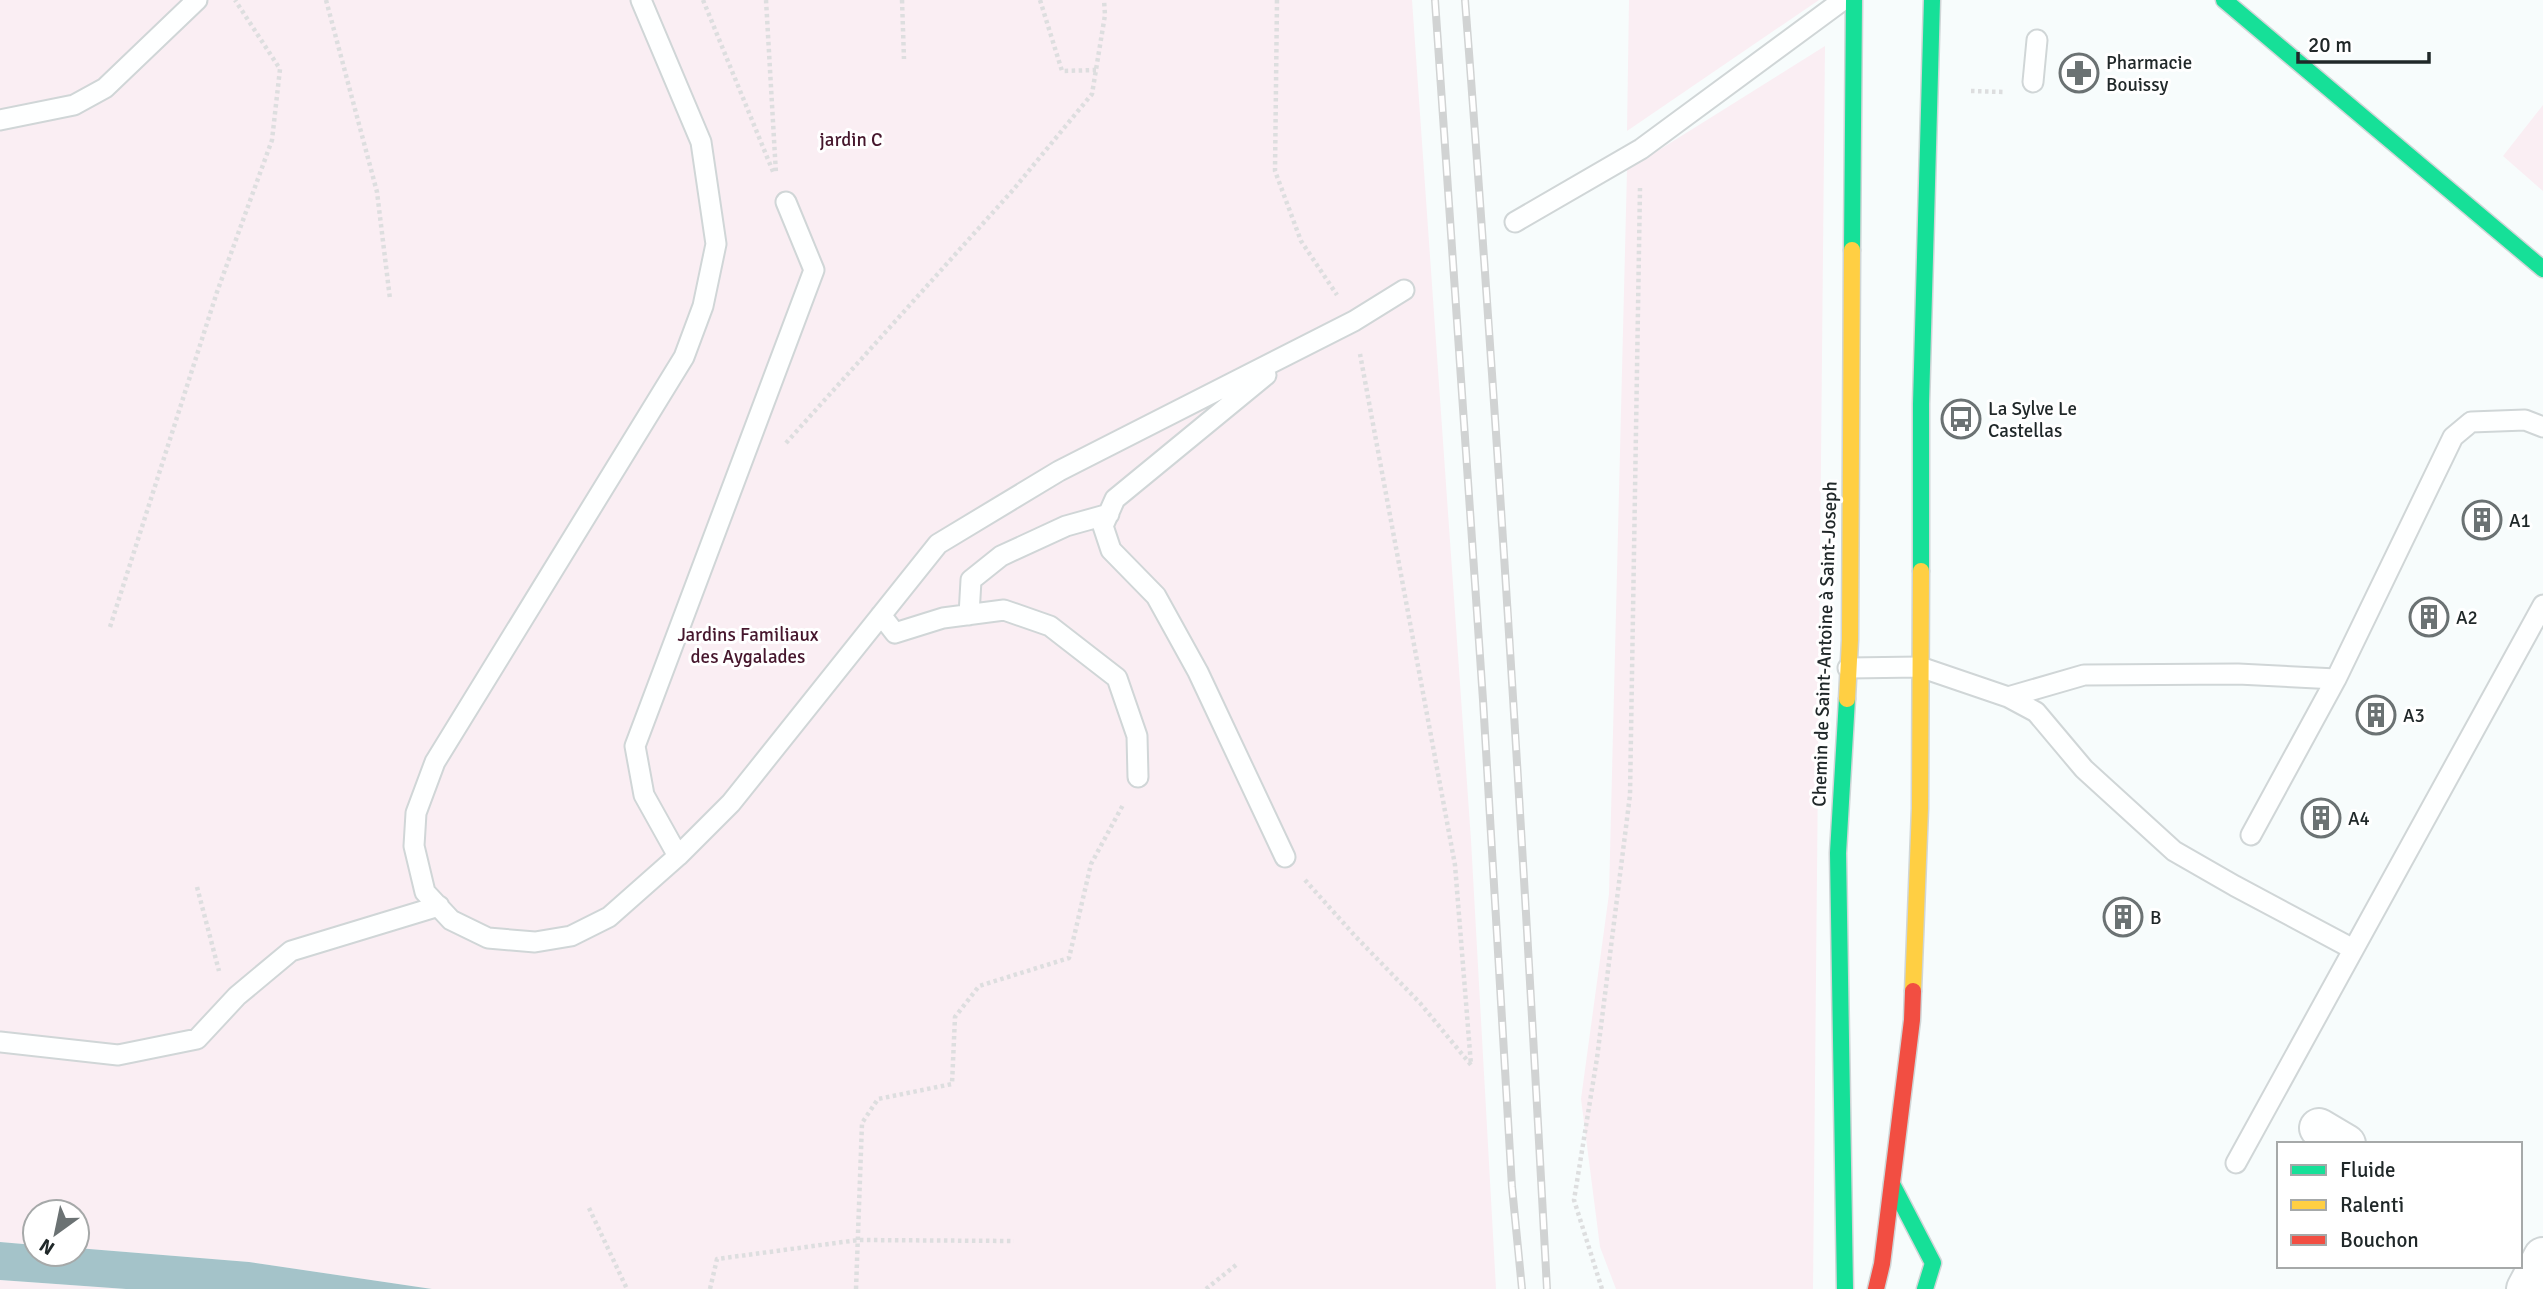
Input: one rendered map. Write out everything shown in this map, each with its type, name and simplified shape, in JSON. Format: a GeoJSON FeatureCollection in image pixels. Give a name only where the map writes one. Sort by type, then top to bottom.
{"type":"FeatureCollection","features":[{"type":"Feature","properties":{"kind":"main road","name":"Chemin de Saint-Antoine à Saint-Joseph"},"geometry":{"type":"LineString","coordinates":[[1845,1289],[1838,853],[1848,668],[1854,0]]}},
{"type":"Feature","properties":{"kind":"main road"},"geometry":{"type":"LineString","coordinates":[[1876,1289],[1882,1264],[1912,1020],[1920,808],[1921,404],[1931,0]]}},
{"type":"Feature","properties":{"kind":"main road"},"geometry":{"type":"LineString","coordinates":[[2224,0],[2543,269]]}},
{"type":"Feature","properties":{"kind":"main road"},"geometry":{"type":"LineString","coordinates":[[1892,1184],[1933,1263],[1925,1289]]}},
{"type":"Feature","properties":{"kind":"lane"},"geometry":{"type":"LineString","coordinates":[[0,120],[74,105],[105,88],[197,0]]}},
{"type":"Feature","properties":{"kind":"lane"},"geometry":{"type":"LineString","coordinates":[[641,0],[701,142],[716,244],[703,306],[684,358],[435,762],[416,813],[414,846],[425,892],[451,920],[488,938],[535,942],[571,936],[609,917],[678,856],[731,803],[938,544],[1059,471],[1354,321],[1404,290]]}},
{"type":"Feature","properties":{"kind":"lane"},"geometry":{"type":"LineString","coordinates":[[1515,222],[1641,149],[1843,0]]}},
{"type":"Feature","properties":{"kind":"lane"},"geometry":{"type":"LineString","coordinates":[[2034,82],[2037,40]]}},
{"type":"Feature","properties":{"kind":"lane"},"geometry":{"type":"LineString","coordinates":[[678,856],[644,795],[635,746],[814,270],[786,202]]}},
{"type":"Feature","properties":{"kind":"lane"},"geometry":{"type":"LineString","coordinates":[[1285,857],[1198,672],[1156,596],[1111,550],[1103,526],[1115,499],[1294,352]]}},
{"type":"Feature","properties":{"kind":"lane"},"geometry":{"type":"LineString","coordinates":[[2251,835],[2336,679],[2454,437],[2471,422],[2525,420],[2543,427]]}},
{"type":"Feature","properties":{"kind":"lane"},"geometry":{"type":"LineString","coordinates":[[969,614],[971,580],[1001,556],[1066,526],[1109,514]]}},
{"type":"Feature","properties":{"kind":"lane"},"geometry":{"type":"LineString","coordinates":[[2236,1163],[2543,605]]}},
{"type":"Feature","properties":{"kind":"lane"},"geometry":{"type":"LineString","coordinates":[[881,615],[895,633],[943,618],[1004,610],[1051,626],[1117,678],[1137,736],[1138,777]]}},
{"type":"Feature","properties":{"kind":"lane"},"geometry":{"type":"LineString","coordinates":[[1848,668],[1920,667],[2008,697],[2036,712],[2084,769],[2174,850],[2353,949]]}},
{"type":"Feature","properties":{"kind":"lane"},"geometry":{"type":"LineString","coordinates":[[2008,697],[2084,675],[2238,674],[2336,679]]}},
{"type":"Feature","properties":{"kind":"lane"},"geometry":{"type":"LineString","coordinates":[[0,1042],[118,1055],[197,1039],[228,1005],[291,951],[439,906]]}},
{"type":"Feature","properties":{"kind":"path"},"geometry":{"type":"LineString","coordinates":[[110,627],[217,292],[272,140],[280,69],[235,0]]}},
{"type":"Feature","properties":{"kind":"path"},"geometry":{"type":"LineString","coordinates":[[326,0],[377,192],[390,299]]}},
{"type":"Feature","properties":{"kind":"path"},"geometry":{"type":"LineString","coordinates":[[703,0],[776,179],[766,0]]}},
{"type":"Feature","properties":{"kind":"path"},"geometry":{"type":"LineString","coordinates":[[902,0],[904,59]]}},
{"type":"Feature","properties":{"kind":"path"},"geometry":{"type":"LineString","coordinates":[[1040,0],[1062,71],[1096,70]]}},
{"type":"Feature","properties":{"kind":"path"},"geometry":{"type":"LineString","coordinates":[[780,450],[1013,190],[1092,93],[1105,15],[1104,0]]}},
{"type":"Feature","properties":{"kind":"path"},"geometry":{"type":"LineString","coordinates":[[1277,0],[1275,171],[1301,241],[1354,321],[1455,865],[1471,1065],[1420,1003],[1356,937],[1285,857]]}},
{"type":"Feature","properties":{"kind":"path"},"geometry":{"type":"LineString","coordinates":[[1966,90],[2007,93]]}},
{"type":"Feature","properties":{"kind":"path"},"geometry":{"type":"LineString","coordinates":[[1602,1289],[1574,1200],[1597,1058],[1630,794],[1641,149]]}},
{"type":"Feature","properties":{"kind":"path"},"geometry":{"type":"LineString","coordinates":[[856,1289],[862,1123],[878,1100],[952,1084],[955,1017],[979,986],[1069,958],[1091,864],[1138,777]]}},
{"type":"Feature","properties":{"kind":"path"},"geometry":{"type":"LineString","coordinates":[[197,887],[228,1005]]}},
{"type":"Feature","properties":{"kind":"path"},"geometry":{"type":"LineString","coordinates":[[589,1208],[627,1289]]}},
{"type":"Feature","properties":{"kind":"path"},"geometry":{"type":"LineString","coordinates":[[709,1289],[717,1259],[858,1240],[1014,1241]]}},
{"type":"Feature","properties":{"kind":"path"},"geometry":{"type":"LineString","coordinates":[[1206,1289],[1236,1265]]}},
{"type":"Feature","properties":{"kind":"green space","name":"Jardins Familiaux des Aygalades"},"geometry":{"type":"Polygon","coordinates":[[[0,0],[1412,0],[1471,840],[1496,1289],[432,1289],[249,1262],[91,1249],[91,1198],[21,1198],[21,1244],[0,1242],[0,0]]]}},
{"type":"Feature","properties":{"kind":"green space"},"geometry":{"type":"Polygon","coordinates":[[[1629,0],[1819,0],[1627,131],[1629,0]]]}},
{"type":"Feature","properties":{"kind":"green space"},"geometry":{"type":"Polygon","coordinates":[[[1825,46],[1813,1289],[1616,1289],[1600,1247],[1581,1099],[1609,894],[1627,170],[1825,46]]]}},
{"type":"Feature","properties":{"kind":"green space"},"geometry":{"type":"Polygon","coordinates":[[[2543,105],[2543,191],[2503,156],[2543,105]]]}},
{"type":"Feature","properties":{"kind":"green space"},"geometry":{"type":"Polygon","coordinates":[[[0,1280],[126,1289],[0,1289],[0,1280]]]}},
{"type":"Feature","properties":{"kind":"water"},"geometry":{"type":"Polygon","coordinates":[[[0,1242],[21,1244],[21,1268],[91,1268],[91,1249],[249,1262],[432,1289],[126,1289],[0,1280],[0,1242]]]}},
{"type":"Feature","properties":{"kind":"railway"},"geometry":{"type":"LineString","coordinates":[[1435,0],[1483,700],[1512,1187],[1522,1289]]}},
{"type":"Feature","properties":{"kind":"railway"},"geometry":{"type":"LineString","coordinates":[[1465,0],[1510,644],[1547,1289]]}},
{"type":"Feature","properties":{"kind":"traffic: fast"},"geometry":{"type":"LineString","coordinates":[[1852,250],[1854,0]]}},
{"type":"Feature","properties":{"kind":"traffic: fast"},"geometry":{"type":"LineString","coordinates":[[1921,571],[1921,404],[1932,0]]}},
{"type":"Feature","properties":{"kind":"traffic: fast"},"geometry":{"type":"LineString","coordinates":[[2224,0],[2543,269]]}},
{"type":"Feature","properties":{"kind":"traffic: fast"},"geometry":{"type":"LineString","coordinates":[[1845,1289],[1838,853],[1847,699]]}},
{"type":"Feature","properties":{"kind":"traffic: fast"},"geometry":{"type":"LineString","coordinates":[[1892,1184],[1933,1263],[1925,1289]]}},
{"type":"Feature","properties":{"kind":"traffic: slow"},"geometry":{"type":"LineString","coordinates":[[1847,699],[1850,640],[1852,250]]}},
{"type":"Feature","properties":{"kind":"traffic: slow"},"geometry":{"type":"LineString","coordinates":[[1913,991],[1920,808],[1921,571]]}},
{"type":"Feature","properties":{"kind":"traffic: jam"},"geometry":{"type":"LineString","coordinates":[[1876,1289],[1882,1264],[1912,1020],[1913,991]]}},
{"type":"Feature","properties":{"kind":"place","name":"Pharmacie Bouissy"},"geometry":{"type":"Point","coordinates":[2079,73]}},
{"type":"Feature","properties":{"kind":"place","name":"La Sylve Le Castellas"},"geometry":{"type":"Point","coordinates":[1961,419]}},
{"type":"Feature","properties":{"kind":"place","name":"A1"},"geometry":{"type":"Point","coordinates":[2482,520]}},
{"type":"Feature","properties":{"kind":"place","name":"A2"},"geometry":{"type":"Point","coordinates":[2429,617]}},
{"type":"Feature","properties":{"kind":"place","name":"A3"},"geometry":{"type":"Point","coordinates":[2376,715]}},
{"type":"Feature","properties":{"kind":"place","name":"A4"},"geometry":{"type":"Point","coordinates":[2321,818]}},
{"type":"Feature","properties":{"kind":"place","name":"B"},"geometry":{"type":"Point","coordinates":[2123,917]}},
{"type":"Feature","properties":{"kind":"park label","name":"jardin C"},"geometry":{"type":"Point","coordinates":[851,139]}}]}
